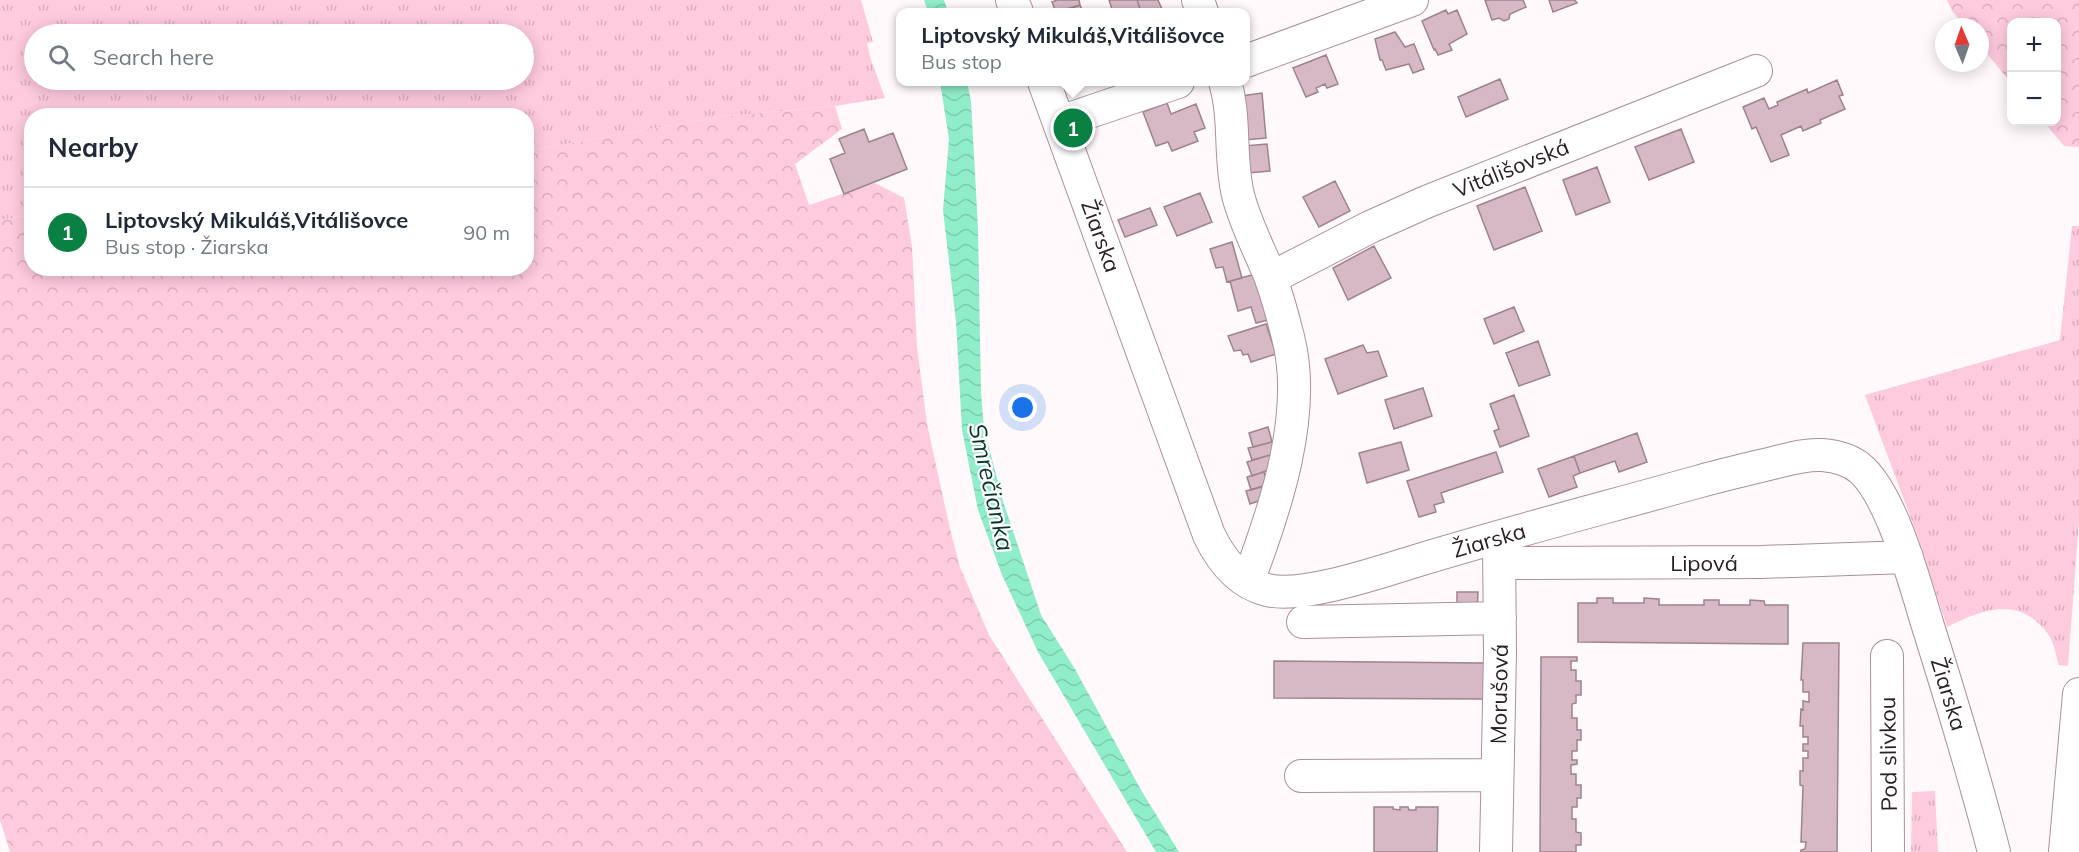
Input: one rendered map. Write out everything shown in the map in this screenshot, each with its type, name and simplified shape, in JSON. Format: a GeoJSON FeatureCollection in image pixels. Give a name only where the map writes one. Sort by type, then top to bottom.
{"type":"FeatureCollection","features":[{"type":"Feature","properties":{"kind":"street"},"geometry":{"type":"LineString","coordinates":[[1250,59],[1412,0]]}},
{"type":"Feature","properties":{"kind":"street","name":"Vitálišovská"},"geometry":{"type":"LineString","coordinates":[[1271,278],[1370,227],[1426,202],[1756,71]]}},
{"type":"Feature","properties":{"kind":"street","name":"Žiarska"},"geometry":{"type":"LineString","coordinates":[[1046,86],[1209,535],[1226,563],[1248,582],[1267,590],[1285,592],[1307,590],[1370,575],[1500,550],[1728,474],[1800,456],[1821,455],[1846,459],[1863,471],[1880,493],[1907,557],[1969,758],[1994,852]]}},
{"type":"Feature","properties":{"kind":"street"},"geometry":{"type":"LineString","coordinates":[[1060,122],[1164,86]]}},
{"type":"Feature","properties":{"kind":"street"},"geometry":{"type":"LineString","coordinates":[[1225,86],[1235,183],[1242,210],[1271,278],[1289,339],[1295,377],[1294,408],[1271,519],[1248,582]]}},
{"type":"Feature","properties":{"kind":"street","name":"Lipová"},"geometry":{"type":"LineString","coordinates":[[1500,550],[1761,562],[1907,557]]}},
{"type":"Feature","properties":{"kind":"street","name":"Morušová"},"geometry":{"type":"LineString","coordinates":[[1496,852],[1500,550]]}},
{"type":"Feature","properties":{"kind":"street"},"geometry":{"type":"LineString","coordinates":[[1303,622],[1500,618]]}},
{"type":"Feature","properties":{"kind":"street","name":"Pod slivkou"},"geometry":{"type":"LineString","coordinates":[[1887,656],[1888,852]]}},
{"type":"Feature","properties":{"kind":"street"},"geometry":{"type":"LineString","coordinates":[[2065,852],[2079,694]]}},
{"type":"Feature","properties":{"kind":"street"},"geometry":{"type":"LineString","coordinates":[[1301,776],[1497,775]]}},
{"type":"Feature","properties":{"kind":"green space"},"geometry":{"type":"Polygon","coordinates":[[[0,0],[861,0],[873,42],[867,43],[870,57],[885,98],[835,106],[718,117],[534,150],[534,108],[24,108],[24,216],[0,220],[0,0]]]}},
{"type":"Feature","properties":{"kind":"green space"},"geometry":{"type":"Polygon","coordinates":[[[1947,0],[2079,0],[2079,147],[2064,146],[2047,126],[2061,126],[2061,18],[2007,18],[2007,78],[1989,56],[1989,18],[1958,18],[1947,0]]]}},
{"type":"Feature","properties":{"kind":"green space"},"geometry":{"type":"Polygon","coordinates":[[[835,106],[842,129],[795,164],[809,205],[875,183],[904,198],[912,246],[917,347],[927,424],[960,567],[989,635],[1127,852],[10,852],[0,820],[0,220],[24,216],[24,276],[534,276],[534,150],[718,117],[835,106]]]}},
{"type":"Feature","properties":{"kind":"green space"},"geometry":{"type":"Polygon","coordinates":[[[2072,226],[2079,226],[2079,521],[2068,666],[2059,665],[2050,637],[2037,622],[2013,610],[1987,611],[1947,627],[1919,540],[1865,395],[2060,340],[2072,226]]]}},
{"type":"Feature","properties":{"kind":"green space"},"geometry":{"type":"Polygon","coordinates":[[[1935,791],[1938,852],[1911,852],[1912,792],[1935,791]]]}},
{"type":"Feature","properties":{"kind":"water"},"geometry":{"type":"Polygon","coordinates":[[[924,0],[944,0],[947,8],[927,8],[924,0]]]}},
{"type":"Feature","properties":{"kind":"water","name":"Smrečianka"},"geometry":{"type":"Polygon","coordinates":[[[941,86],[968,86],[971,101],[978,228],[981,392],[984,429],[1003,501],[1041,615],[1075,669],[1141,790],[1179,852],[1156,852],[1038,652],[1002,575],[978,510],[962,430],[956,322],[943,210],[949,139],[941,86]]]}},
{"type":"Feature","properties":{"kind":"building"},"geometry":{"type":"Polygon","coordinates":[[[1079,0],[1080,5],[1054,8],[1052,2],[1079,0]]]}},
{"type":"Feature","properties":{"kind":"building"},"geometry":{"type":"Polygon","coordinates":[[[1109,0],[1137,0],[1140,8],[1112,8],[1109,0]]]}},
{"type":"Feature","properties":{"kind":"building"},"geometry":{"type":"Polygon","coordinates":[[[1137,0],[1158,0],[1162,8],[1140,8],[1137,0]]]}},
{"type":"Feature","properties":{"kind":"building"},"geometry":{"type":"Polygon","coordinates":[[[1485,0],[1523,0],[1526,7],[1510,14],[1509,19],[1504,21],[1499,18],[1492,20],[1485,0]]]}},
{"type":"Feature","properties":{"kind":"building"},"geometry":{"type":"Polygon","coordinates":[[[1549,0],[1575,0],[1577,3],[1553,12],[1549,0]]]}},
{"type":"Feature","properties":{"kind":"building"},"geometry":{"type":"Polygon","coordinates":[[[1446,10],[1448,14],[1457,10],[1467,34],[1449,44],[1452,50],[1438,55],[1422,21],[1446,10]]]}},
{"type":"Feature","properties":{"kind":"building"},"geometry":{"type":"Polygon","coordinates":[[[1395,32],[1405,47],[1414,44],[1424,69],[1413,73],[1409,64],[1386,70],[1380,60],[1375,39],[1395,32]]]}},
{"type":"Feature","properties":{"kind":"building"},"geometry":{"type":"Polygon","coordinates":[[[1326,55],[1338,84],[1327,88],[1325,84],[1316,88],[1318,92],[1306,97],[1293,68],[1326,55]]]}},
{"type":"Feature","properties":{"kind":"building"},"geometry":{"type":"Polygon","coordinates":[[[1500,79],[1508,99],[1466,117],[1458,97],[1500,79]]]}},
{"type":"Feature","properties":{"kind":"building"},"geometry":{"type":"Polygon","coordinates":[[[1837,80],[1843,95],[1839,96],[1845,109],[1820,120],[1821,123],[1803,131],[1801,126],[1781,135],[1789,155],[1771,162],[1756,127],[1752,129],[1743,107],[1764,98],[1769,109],[1778,105],[1777,102],[1807,89],[1808,93],[1837,80]]]}},
{"type":"Feature","properties":{"kind":"building"},"geometry":{"type":"Polygon","coordinates":[[[1262,93],[1266,138],[1244,140],[1241,96],[1262,93]]]}},
{"type":"Feature","properties":{"kind":"building"},"geometry":{"type":"Polygon","coordinates":[[[1167,103],[1171,114],[1196,104],[1205,128],[1194,132],[1198,141],[1172,151],[1168,142],[1156,146],[1143,112],[1167,103]]]}},
{"type":"Feature","properties":{"kind":"building"},"geometry":{"type":"Polygon","coordinates":[[[864,129],[869,142],[893,133],[907,169],[844,194],[830,159],[845,153],[839,139],[864,129]]]}},
{"type":"Feature","properties":{"kind":"building"},"geometry":{"type":"Polygon","coordinates":[[[1681,129],[1694,162],[1649,180],[1635,147],[1681,129]]]}},
{"type":"Feature","properties":{"kind":"building"},"geometry":{"type":"Polygon","coordinates":[[[1267,144],[1270,171],[1248,173],[1245,146],[1267,144]]]}},
{"type":"Feature","properties":{"kind":"building"},"geometry":{"type":"Polygon","coordinates":[[[1597,167],[1610,202],[1576,215],[1563,180],[1597,167]]]}},
{"type":"Feature","properties":{"kind":"building"},"geometry":{"type":"Polygon","coordinates":[[[1335,181],[1350,211],[1319,227],[1303,197],[1335,181]]]}},
{"type":"Feature","properties":{"kind":"building"},"geometry":{"type":"Polygon","coordinates":[[[1525,187],[1542,231],[1494,250],[1477,206],[1525,187]]]}},
{"type":"Feature","properties":{"kind":"building"},"geometry":{"type":"Polygon","coordinates":[[[1200,193],[1212,222],[1177,236],[1164,207],[1200,193]]]}},
{"type":"Feature","properties":{"kind":"building"},"geometry":{"type":"Polygon","coordinates":[[[1150,208],[1157,225],[1125,237],[1118,220],[1150,208]]]}},
{"type":"Feature","properties":{"kind":"building"},"geometry":{"type":"Polygon","coordinates":[[[1232,242],[1242,278],[1227,282],[1223,267],[1216,268],[1210,249],[1232,242]]]}},
{"type":"Feature","properties":{"kind":"building"},"geometry":{"type":"Polygon","coordinates":[[[1374,246],[1391,278],[1348,300],[1333,268],[1374,246]]]}},
{"type":"Feature","properties":{"kind":"building"},"geometry":{"type":"Polygon","coordinates":[[[1259,273],[1272,319],[1256,323],[1251,307],[1238,311],[1230,281],[1259,273]]]}},
{"type":"Feature","properties":{"kind":"building"},"geometry":{"type":"Polygon","coordinates":[[[1514,307],[1524,331],[1494,344],[1484,319],[1514,307]]]}},
{"type":"Feature","properties":{"kind":"building"},"geometry":{"type":"Polygon","coordinates":[[[1266,324],[1276,354],[1251,362],[1248,354],[1243,355],[1241,350],[1234,351],[1228,336],[1266,324]]]}},
{"type":"Feature","properties":{"kind":"building"},"geometry":{"type":"Polygon","coordinates":[[[1538,341],[1550,375],[1519,386],[1506,353],[1538,341]]]}},
{"type":"Feature","properties":{"kind":"building"},"geometry":{"type":"Polygon","coordinates":[[[1363,345],[1367,353],[1378,351],[1387,376],[1338,394],[1325,359],[1363,345]]]}},
{"type":"Feature","properties":{"kind":"building"},"geometry":{"type":"Polygon","coordinates":[[[1423,388],[1432,416],[1394,429],[1385,400],[1423,388]]]}},
{"type":"Feature","properties":{"kind":"building"},"geometry":{"type":"Polygon","coordinates":[[[1514,395],[1529,436],[1500,447],[1494,431],[1499,429],[1490,404],[1514,395]]]}},
{"type":"Feature","properties":{"kind":"building"},"geometry":{"type":"Polygon","coordinates":[[[1268,427],[1272,442],[1253,447],[1249,433],[1268,427]]]}},
{"type":"Feature","properties":{"kind":"building"},"geometry":{"type":"Polygon","coordinates":[[[1637,433],[1647,462],[1619,472],[1615,461],[1580,473],[1574,456],[1637,433]]]}},
{"type":"Feature","properties":{"kind":"building"},"geometry":{"type":"Polygon","coordinates":[[[1276,441],[1274,454],[1252,460],[1248,448],[1276,441]]]}},
{"type":"Feature","properties":{"kind":"building"},"geometry":{"type":"Polygon","coordinates":[[[1401,442],[1409,470],[1367,483],[1359,453],[1401,442]]]}},
{"type":"Feature","properties":{"kind":"building"},"geometry":{"type":"Polygon","coordinates":[[[1496,452],[1503,472],[1441,493],[1444,502],[1434,505],[1436,512],[1419,517],[1407,481],[1496,452]]]}},
{"type":"Feature","properties":{"kind":"building"},"geometry":{"type":"Polygon","coordinates":[[[1274,454],[1271,469],[1252,476],[1247,462],[1274,454]]]}},
{"type":"Feature","properties":{"kind":"building"},"geometry":{"type":"Polygon","coordinates":[[[1574,456],[1580,473],[1573,476],[1577,487],[1549,497],[1538,469],[1574,456]]]}},
{"type":"Feature","properties":{"kind":"building"},"geometry":{"type":"Polygon","coordinates":[[[1264,472],[1268,485],[1251,490],[1247,477],[1264,472]]]}},
{"type":"Feature","properties":{"kind":"building"},"geometry":{"type":"Polygon","coordinates":[[[1263,486],[1267,498],[1250,504],[1246,491],[1263,486]]]}},
{"type":"Feature","properties":{"kind":"building"},"geometry":{"type":"Polygon","coordinates":[[[1457,592],[1478,592],[1477,614],[1457,614],[1457,592]]]}},
{"type":"Feature","properties":{"kind":"building"},"geometry":{"type":"Polygon","coordinates":[[[1597,598],[1613,598],[1613,603],[1644,603],[1644,598],[1659,599],[1659,605],[1704,605],[1704,600],[1719,600],[1719,605],[1750,605],[1750,600],[1764,601],[1765,605],[1788,605],[1788,644],[1578,642],[1578,603],[1597,603],[1597,598]]]}},
{"type":"Feature","properties":{"kind":"building"},"geometry":{"type":"Polygon","coordinates":[[[1803,643],[1839,643],[1837,852],[1801,852],[1805,849],[1806,842],[1801,842],[1803,786],[1800,785],[1800,771],[1803,771],[1803,758],[1808,758],[1808,751],[1803,751],[1803,744],[1808,744],[1808,737],[1803,737],[1803,726],[1800,726],[1803,701],[1809,702],[1809,692],[1803,692],[1803,680],[1801,680],[1803,643]]]}},
{"type":"Feature","properties":{"kind":"building"},"geometry":{"type":"Polygon","coordinates":[[[1541,657],[1577,657],[1577,661],[1571,661],[1571,670],[1576,670],[1576,681],[1581,681],[1581,695],[1576,695],[1576,703],[1572,704],[1572,718],[1577,718],[1577,730],[1581,730],[1581,740],[1577,740],[1577,751],[1572,751],[1572,760],[1577,760],[1577,764],[1571,765],[1571,774],[1576,774],[1576,785],[1581,785],[1581,798],[1577,798],[1577,807],[1572,807],[1572,819],[1576,819],[1576,832],[1581,833],[1581,845],[1576,845],[1576,852],[1540,852],[1541,657]]]}},
{"type":"Feature","properties":{"kind":"building"},"geometry":{"type":"Polygon","coordinates":[[[1274,661],[1484,663],[1484,699],[1274,698],[1274,661]]]}},
{"type":"Feature","properties":{"kind":"building"},"geometry":{"type":"Polygon","coordinates":[[[1374,807],[1393,807],[1393,809],[1400,810],[1400,807],[1408,807],[1409,810],[1416,810],[1416,807],[1438,807],[1437,852],[1374,852],[1374,807]]]}},
{"type":"Feature","properties":{"kind":"place","name":"Liptovský Mikuláš,Vitálišovce"},"geometry":{"type":"Point","coordinates":[1073,128]}}]}
